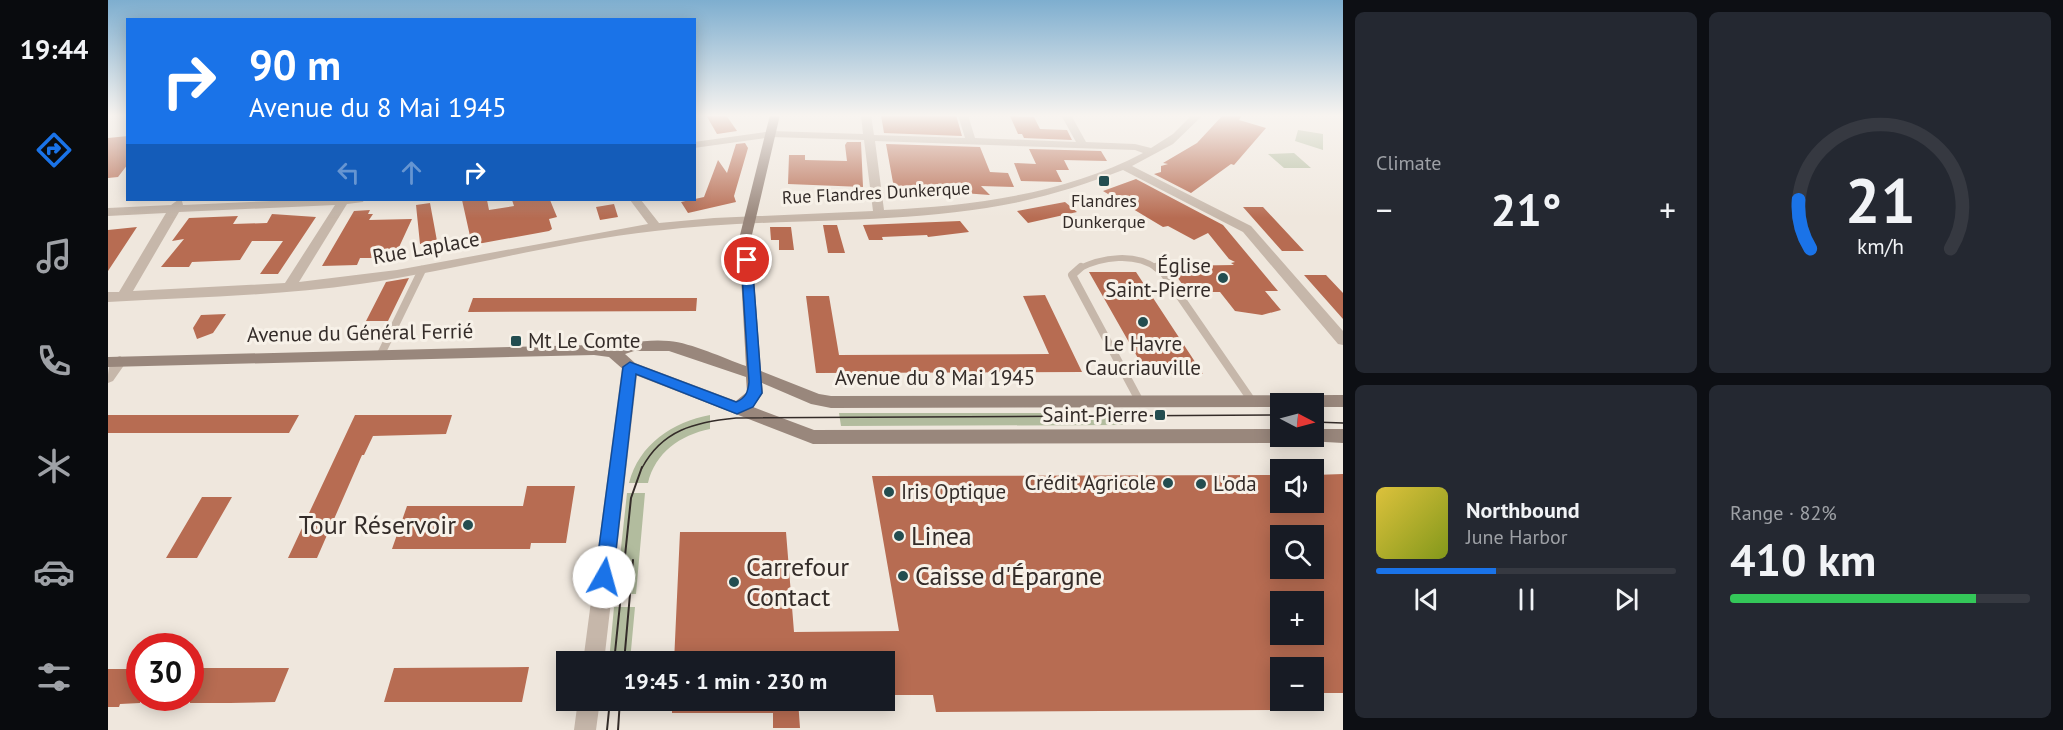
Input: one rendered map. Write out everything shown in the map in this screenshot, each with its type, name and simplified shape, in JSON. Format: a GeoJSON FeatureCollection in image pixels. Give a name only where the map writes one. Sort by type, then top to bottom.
{"type":"FeatureCollection","features":[{"type":"Feature","properties":{"kind":"street"},"geometry":{"type":"LineString","coordinates":[[737,408],[747,403],[755,393],[745,239],[768,149]]}},
{"type":"Feature","properties":{"kind":"street"},"geometry":{"type":"LineString","coordinates":[[871,149],[879,214]]}},
{"type":"Feature","properties":{"kind":"street"},"geometry":{"type":"LineString","coordinates":[[1142,149],[1153,152]]}},
{"type":"Feature","properties":{"kind":"street","name":"Rue Flandres Dunkerque"},"geometry":{"type":"LineString","coordinates":[[749,218],[879,214],[955,208],[1029,196],[1088,181],[1157,149]]}},
{"type":"Feature","properties":{"kind":"street"},"geometry":{"type":"LineString","coordinates":[[1124,166],[1247,229],[1343,340]]}},
{"type":"Feature","properties":{"kind":"street"},"geometry":{"type":"LineString","coordinates":[[130,211],[137,201]]}},
{"type":"Feature","properties":{"kind":"street"},"geometry":{"type":"LineString","coordinates":[[108,212],[177,204],[302,201]]}},
{"type":"Feature","properties":{"kind":"street"},"geometry":{"type":"LineString","coordinates":[[290,286],[343,201]]}},
{"type":"Feature","properties":{"kind":"street"},"geometry":{"type":"LineString","coordinates":[[636,201],[656,227]]}},
{"type":"Feature","properties":{"kind":"street"},"geometry":{"type":"LineString","coordinates":[[123,296],[177,204]]}},
{"type":"Feature","properties":{"kind":"street","name":"Rue Laplace"},"geometry":{"type":"LineString","coordinates":[[108,297],[358,280],[422,270],[580,237],[749,218]]}},
{"type":"Feature","properties":{"kind":"street"},"geometry":{"type":"LineString","coordinates":[[594,651],[634,346]]}},
{"type":"Feature","properties":{"kind":"street","name":"Avenue du 8 Mai 1945"},"geometry":{"type":"LineString","coordinates":[[613,352],[634,346],[670,346],[755,374],[817,400],[831,402],[1343,400]]}},
{"type":"Feature","properties":{"kind":"street","name":"Avenue du Général Ferrié"},"geometry":{"type":"LineString","coordinates":[[114,361],[594,350],[613,352]]}},
{"type":"Feature","properties":{"kind":"street"},"geometry":{"type":"LineString","coordinates":[[613,352],[630,367],[813,437],[1270,436]]}},
{"type":"Feature","properties":{"kind":"street"},"geometry":{"type":"LineString","coordinates":[[108,376],[114,361]]}},
{"type":"Feature","properties":{"kind":"street"},"geometry":{"type":"LineString","coordinates":[[1324,436],[1343,436]]}},
{"type":"Feature","properties":{"kind":"street"},"geometry":{"type":"LineString","coordinates":[[585,730],[587,711]]}},
{"type":"Feature","properties":{"kind":"lane"},"geometry":{"type":"LineString","coordinates":[[1139,400],[1076,284],[1072,275],[1078,267],[1124,256],[1154,265],[1163,272],[1252,401]]}},
{"type":"Feature","properties":{"kind":"lane"},"geometry":{"type":"LineString","coordinates":[[381,354],[422,270]]}},
{"type":"Feature","properties":{"kind":"green space"},"geometry":{"type":"Polygon","coordinates":[[[1294,153],[1311,168],[1284,168],[1268,154],[1294,153]]]}},
{"type":"Feature","properties":{"kind":"green space"},"geometry":{"type":"Polygon","coordinates":[[[839,413],[1117,413],[1123,425],[841,426],[839,413]]]}},
{"type":"Feature","properties":{"kind":"green space"},"geometry":{"type":"Polygon","coordinates":[[[710,415],[710,429],[689,436],[670,447],[656,463],[648,483],[629,483],[641,457],[659,437],[683,423],[710,415]]]}},
{"type":"Feature","properties":{"kind":"green space"},"geometry":{"type":"Polygon","coordinates":[[[627,493],[645,493],[636,594],[616,594],[627,493]]]}},
{"type":"Feature","properties":{"kind":"green space"},"geometry":{"type":"Polygon","coordinates":[[[614,607],[635,607],[631,651],[610,651],[614,607]]]}},
{"type":"Feature","properties":{"kind":"building"},"geometry":{"type":"Polygon","coordinates":[[[108,149],[126,149],[126,167],[118,177],[108,178],[108,149]]]}},
{"type":"Feature","properties":{"kind":"building"},"geometry":{"type":"Polygon","coordinates":[[[734,149],[748,149],[734,196],[736,202],[688,213],[681,202],[696,201],[696,199],[704,197],[718,160],[727,173],[734,149]]]}},
{"type":"Feature","properties":{"kind":"building"},"geometry":{"type":"Polygon","coordinates":[[[846,149],[861,149],[863,187],[788,184],[789,155],[805,155],[805,160],[847,161],[846,149]]]}},
{"type":"Feature","properties":{"kind":"building"},"geometry":{"type":"Polygon","coordinates":[[[887,149],[981,149],[990,172],[1008,173],[1014,187],[981,186],[990,195],[894,188],[887,149]]]}},
{"type":"Feature","properties":{"kind":"building"},"geometry":{"type":"Polygon","coordinates":[[[1029,149],[1101,151],[1107,161],[1064,160],[1069,170],[1056,170],[1062,182],[1021,181],[1014,163],[1036,164],[1029,149]]]}},
{"type":"Feature","properties":{"kind":"building"},"geometry":{"type":"Polygon","coordinates":[[[1187,149],[1248,149],[1234,165],[1231,164],[1191,193],[1154,174],[1161,172],[1161,166],[1168,164],[1163,163],[1187,149]]]}},
{"type":"Feature","properties":{"kind":"building"},"geometry":{"type":"Polygon","coordinates":[[[1136,179],[1223,225],[1278,291],[1265,291],[1281,310],[1262,315],[1235,311],[1220,292],[1188,292],[1169,266],[1234,265],[1231,263],[1235,262],[1229,259],[1208,233],[1194,240],[1168,226],[1163,227],[1103,191],[1136,179]]]}},
{"type":"Feature","properties":{"kind":"building"},"geometry":{"type":"Polygon","coordinates":[[[462,201],[487,201],[489,210],[514,206],[512,201],[550,201],[557,217],[549,219],[552,229],[549,231],[472,245],[462,201]]]}},
{"type":"Feature","properties":{"kind":"building"},"geometry":{"type":"Polygon","coordinates":[[[1065,202],[1077,212],[1028,223],[1017,211],[1065,202]]]}},
{"type":"Feature","properties":{"kind":"building"},"geometry":{"type":"Polygon","coordinates":[[[430,203],[437,241],[420,244],[416,205],[430,203]]]}},
{"type":"Feature","properties":{"kind":"building"},"geometry":{"type":"Polygon","coordinates":[[[614,204],[618,217],[600,220],[596,207],[614,204]]]}},
{"type":"Feature","properties":{"kind":"building"},"geometry":{"type":"Polygon","coordinates":[[[1243,207],[1263,207],[1304,251],[1282,251],[1243,207]]]}},
{"type":"Feature","properties":{"kind":"building"},"geometry":{"type":"Polygon","coordinates":[[[370,210],[368,214],[373,214],[369,220],[412,219],[394,258],[360,258],[357,265],[322,266],[354,211],[370,210]]]}},
{"type":"Feature","properties":{"kind":"building"},"geometry":{"type":"Polygon","coordinates":[[[272,214],[316,217],[278,274],[260,274],[283,241],[252,241],[240,260],[192,262],[189,267],[161,267],[184,239],[172,241],[189,218],[238,216],[233,224],[267,223],[272,214]]]}},
{"type":"Feature","properties":{"kind":"building"},"geometry":{"type":"Polygon","coordinates":[[[960,221],[969,232],[928,237],[927,235],[882,237],[883,240],[869,240],[863,225],[960,221]]]}},
{"type":"Feature","properties":{"kind":"building"},"geometry":{"type":"Polygon","coordinates":[[[823,225],[837,225],[845,253],[828,253],[823,225]]]}},
{"type":"Feature","properties":{"kind":"building"},"geometry":{"type":"Polygon","coordinates":[[[137,227],[108,271],[108,230],[137,227]]]}},
{"type":"Feature","properties":{"kind":"building"},"geometry":{"type":"Polygon","coordinates":[[[770,227],[791,227],[794,250],[779,250],[779,240],[771,240],[770,227]]]}},
{"type":"Feature","properties":{"kind":"building","name":"Le Havre Caucriauville"},"geometry":{"type":"Polygon","coordinates":[[[1089,272],[1136,272],[1203,374],[1147,374],[1089,272]]]}},
{"type":"Feature","properties":{"kind":"building"},"geometry":{"type":"Polygon","coordinates":[[[1304,275],[1326,275],[1343,293],[1343,319],[1304,275]]]}},
{"type":"Feature","properties":{"kind":"building"},"geometry":{"type":"Polygon","coordinates":[[[409,278],[388,321],[366,321],[386,282],[409,278]]]}},
{"type":"Feature","properties":{"kind":"building"},"geometry":{"type":"Polygon","coordinates":[[[1045,295],[1082,372],[816,373],[806,296],[829,296],[839,355],[1049,354],[1023,296],[1045,295]]]}},
{"type":"Feature","properties":{"kind":"building"},"geometry":{"type":"Polygon","coordinates":[[[473,298],[697,298],[696,311],[468,312],[473,298]]]}},
{"type":"Feature","properties":{"kind":"building"},"geometry":{"type":"Polygon","coordinates":[[[226,314],[213,333],[197,339],[193,328],[201,315],[226,314]]]}},
{"type":"Feature","properties":{"kind":"building"},"geometry":{"type":"Polygon","coordinates":[[[108,415],[299,415],[289,433],[108,433],[108,415]]]}},
{"type":"Feature","properties":{"kind":"building"},"geometry":{"type":"Polygon","coordinates":[[[355,415],[452,415],[446,434],[373,436],[362,455],[317,558],[288,558],[355,415]]]}},
{"type":"Feature","properties":{"kind":"building"},"geometry":{"type":"Polygon","coordinates":[[[1343,474],[1343,693],[1324,693],[1324,657],[1270,657],[1270,710],[936,712],[933,695],[895,695],[895,651],[675,651],[680,532],[786,532],[794,632],[899,631],[872,476],[1270,475],[1270,513],[1324,513],[1324,475],[1343,474]]]}},
{"type":"Feature","properties":{"kind":"building","name":"Tour Réservoir"},"geometry":{"type":"Polygon","coordinates":[[[527,486],[575,486],[566,543],[531,543],[530,549],[392,549],[407,506],[523,506],[527,486]]]}},
{"type":"Feature","properties":{"kind":"building"},"geometry":{"type":"Polygon","coordinates":[[[202,497],[232,497],[197,558],[166,558],[202,497]]]}},
{"type":"Feature","properties":{"kind":"building"},"geometry":{"type":"Polygon","coordinates":[[[529,667],[522,702],[384,702],[394,668],[529,667]]]}},
{"type":"Feature","properties":{"kind":"building"},"geometry":{"type":"Polygon","coordinates":[[[204,668],[289,668],[275,702],[204,703],[204,668]]]}},
{"type":"Feature","properties":{"kind":"building"},"geometry":{"type":"Polygon","coordinates":[[[108,669],[126,669],[126,704],[120,704],[119,707],[108,707],[108,669]]]}},
{"type":"Feature","properties":{"kind":"building"},"geometry":{"type":"Polygon","coordinates":[[[672,711],[799,711],[800,728],[773,728],[773,713],[672,713],[672,711]]]}},
{"type":"Feature","properties":{"kind":"tram line"},"geometry":{"type":"LineString","coordinates":[[642,468],[659,445],[681,430],[707,422],[736,418],[1270,415]]}},
{"type":"Feature","properties":{"kind":"tram line"},"geometry":{"type":"LineString","coordinates":[[1324,422],[1343,423]]}},
{"type":"Feature","properties":{"kind":"tram line"},"geometry":{"type":"LineString","coordinates":[[615,651],[631,498],[642,467]]}},
{"type":"Feature","properties":{"kind":"tram line"},"geometry":{"type":"LineString","coordinates":[[625,651],[633,560]]}},
{"type":"Feature","properties":{"kind":"tram line"},"geometry":{"type":"LineString","coordinates":[[607,730],[609,711]]}},
{"type":"Feature","properties":{"kind":"tram line"},"geometry":{"type":"LineString","coordinates":[[618,730],[619,711]]}},
{"type":"Feature","properties":{"kind":"place","name":"Flandres Dunkerque"},"geometry":{"type":"Point","coordinates":[1104,181]}},
{"type":"Feature","properties":{"kind":"place","name":"Église Saint-Pierre"},"geometry":{"type":"Point","coordinates":[1223,278]}},
{"type":"Feature","properties":{"kind":"place","name":"Le Havre Caucriauville"},"geometry":{"type":"Point","coordinates":[1143,322]}},
{"type":"Feature","properties":{"kind":"place","name":"Mt Le Comte"},"geometry":{"type":"Point","coordinates":[516,341]}},
{"type":"Feature","properties":{"kind":"place","name":"Saint-Pierre"},"geometry":{"type":"Point","coordinates":[1160,415]}},
{"type":"Feature","properties":{"kind":"place","name":"Crédit Agricole"},"geometry":{"type":"Point","coordinates":[1168,483]}},
{"type":"Feature","properties":{"kind":"place","name":"L'oda"},"geometry":{"type":"Point","coordinates":[1201,484]}},
{"type":"Feature","properties":{"kind":"place","name":"Iris Optique"},"geometry":{"type":"Point","coordinates":[889,492]}},
{"type":"Feature","properties":{"kind":"place","name":"Tour Réservoir"},"geometry":{"type":"Point","coordinates":[468,525]}},
{"type":"Feature","properties":{"kind":"place","name":"Linea"},"geometry":{"type":"Point","coordinates":[899,536]}},
{"type":"Feature","properties":{"kind":"place","name":"Caisse d'Épargne"},"geometry":{"type":"Point","coordinates":[903,576]}},
{"type":"Feature","properties":{"kind":"place","name":"Carrefour Contact"},"geometry":{"type":"Point","coordinates":[734,582]}},
{"type":"Feature","properties":{"kind":"route"},"geometry":{"type":"LineString","coordinates":[[604,577],[630,367],[737,408],[747,403],[755,393],[756,382],[747,260]]}}]}
